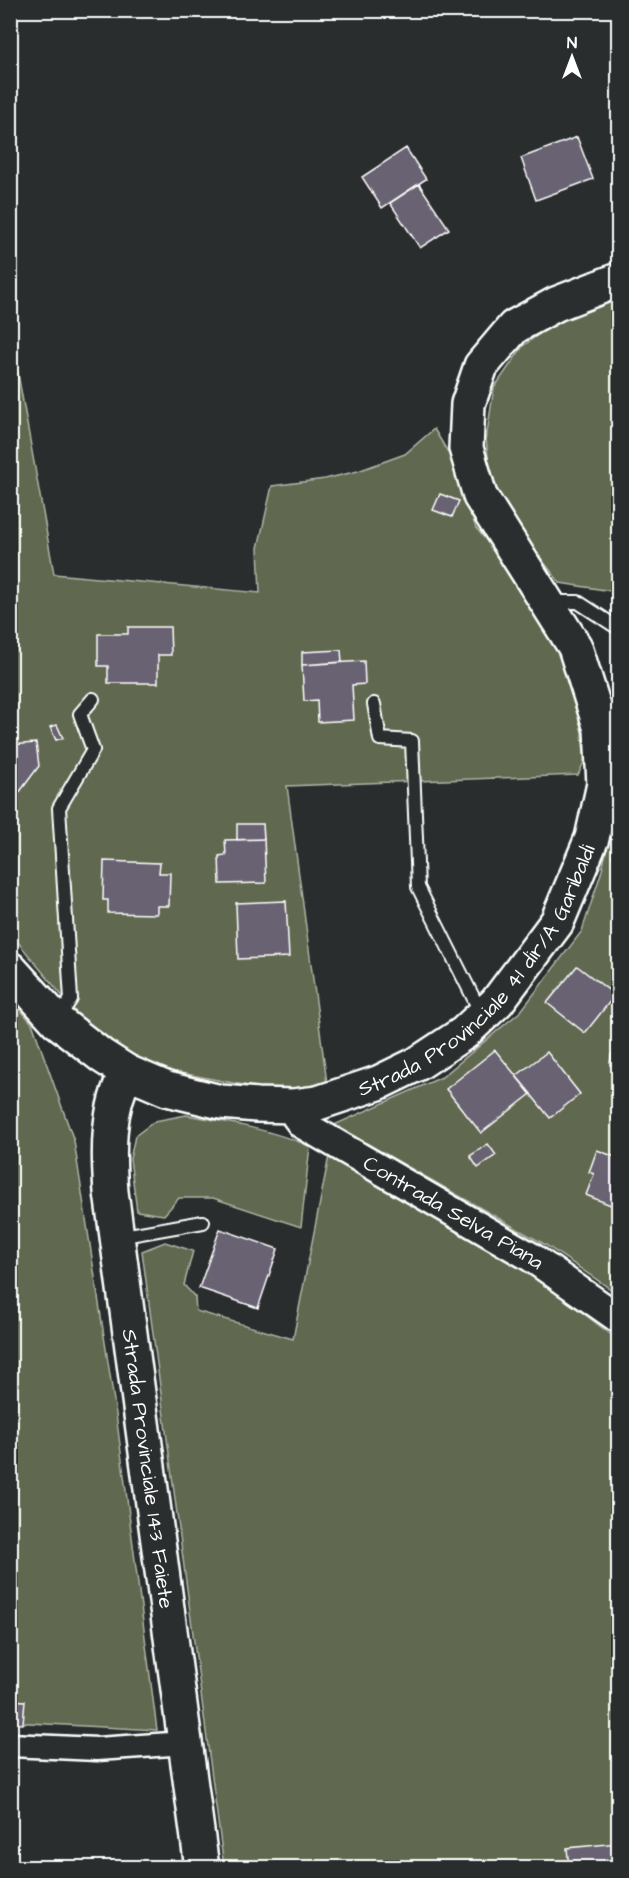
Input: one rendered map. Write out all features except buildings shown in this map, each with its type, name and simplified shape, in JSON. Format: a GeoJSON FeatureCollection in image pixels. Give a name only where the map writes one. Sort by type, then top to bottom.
{"type":"FeatureCollection","features":[{"type":"Feature","properties":{"kind":"main road","name":"Strada Provinciale 41 dir/A Garibaldi"},"geometry":{"type":"LineString","coordinates":[[10,969],[57,1021],[81,1041],[127,1072],[167,1089],[221,1102],[257,1105],[293,1106],[318,1103],[378,1083],[417,1064],[464,1033],[497,1002],[557,922],[592,838],[604,784],[601,729],[575,647],[480,496],[466,448],[468,404],[481,366],[514,327],[556,304],[618,280]]}},
{"type":"Feature","properties":{"kind":"main road","name":"Strada Provinciale 143 Faiete"},"geometry":{"type":"LineString","coordinates":[[127,1072],[119,1091],[109,1146],[111,1192],[202,1868]]}},
{"type":"Feature","properties":{"kind":"street","name":"Contrada Selva Piana"},"geometry":{"type":"LineString","coordinates":[[293,1106],[302,1124],[531,1257],[618,1318]]}},
{"type":"Feature","properties":{"kind":"street"},"geometry":{"type":"LineString","coordinates":[[10,1745],[97,1749],[186,1743]]}},
{"type":"Feature","properties":{"kind":"lane"},"geometry":{"type":"LineString","coordinates":[[545,602],[578,603],[618,628]]}},
{"type":"Feature","properties":{"kind":"lane"},"geometry":{"type":"LineString","coordinates":[[57,1021],[71,999],[59,808],[93,750],[80,714],[93,699]]}},
{"type":"Feature","properties":{"kind":"lane"},"geometry":{"type":"LineString","coordinates":[[374,704],[380,739],[412,741],[417,887],[483,1017]]}},
{"type":"Feature","properties":{"kind":"lane"},"geometry":{"type":"LineString","coordinates":[[117,1237],[203,1222]]}},
{"type":"Feature","properties":{"kind":"green space"},"geometry":{"type":"Polygon","coordinates":[[[618,298],[618,592],[560,583],[526,539],[491,483],[486,439],[494,388],[523,346],[562,317],[618,298]]]}},
{"type":"Feature","properties":{"kind":"green space"},"geometry":{"type":"Polygon","coordinates":[[[10,329],[54,574],[260,593],[258,548],[272,486],[325,479],[358,471],[405,454],[434,429],[451,457],[476,528],[514,575],[550,632],[577,692],[585,760],[578,775],[287,786],[327,1083],[274,1091],[140,1065],[98,1039],[11,934],[10,329]]]}},
{"type":"Feature","properties":{"kind":"green space"},"geometry":{"type":"Polygon","coordinates":[[[618,797],[618,1294],[544,1244],[334,1125],[442,1077],[521,1011],[582,931],[602,870],[618,797]]]}},
{"type":"Feature","properties":{"kind":"green space"},"geometry":{"type":"Polygon","coordinates":[[[10,998],[32,1023],[74,1141],[116,1414],[157,1730],[11,1722],[10,998]]]}},
{"type":"Feature","properties":{"kind":"green space"},"geometry":{"type":"Polygon","coordinates":[[[186,1115],[249,1127],[310,1146],[301,1227],[213,1198],[179,1198],[164,1215],[137,1211],[130,1159],[135,1136],[155,1121],[186,1115]]]}},
{"type":"Feature","properties":{"kind":"green space"},"geometry":{"type":"Polygon","coordinates":[[[329,1156],[527,1270],[618,1340],[618,1867],[224,1867],[142,1251],[165,1242],[193,1251],[184,1285],[195,1297],[196,1311],[293,1339],[329,1156]]]}}]}
